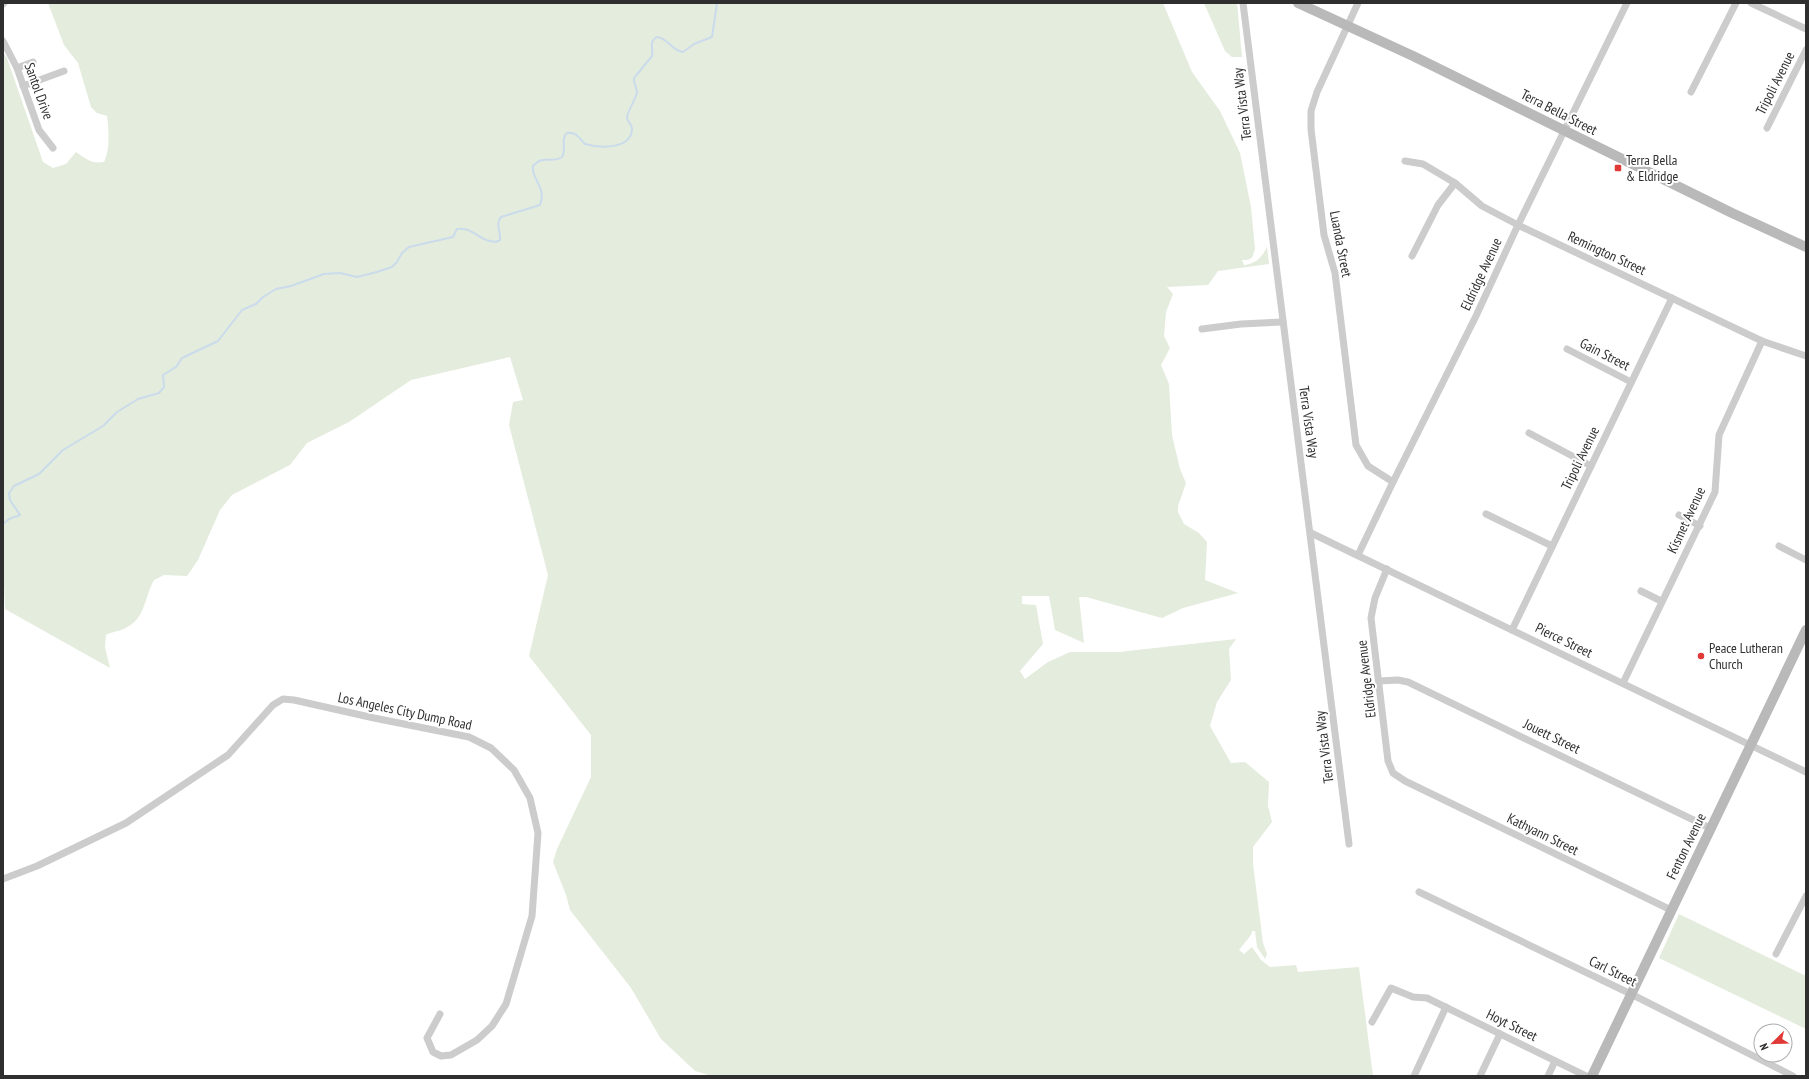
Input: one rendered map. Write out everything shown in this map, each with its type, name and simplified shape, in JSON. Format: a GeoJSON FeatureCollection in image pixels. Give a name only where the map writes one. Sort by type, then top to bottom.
{"type":"FeatureCollection","features":[{"type":"Feature","properties":{"kind":"street","name":"Terra Vista Way"},"geometry":{"type":"LineString","coordinates":[[1243,3],[1311,532],[1349,844]]}},
{"type":"Feature","properties":{"kind":"street","name":"Terra Bella Street"},"geometry":{"type":"LineString","coordinates":[[1298,3],[1528,112],[1806,247]]}},
{"type":"Feature","properties":{"kind":"street","name":"Luanda Street"},"geometry":{"type":"LineString","coordinates":[[1358,3],[1316,92],[1311,111],[1311,129],[1324,235],[1335,273],[1356,444],[1368,466],[1393,482]]}},
{"type":"Feature","properties":{"kind":"street","name":"Eldridge Avenue"},"geometry":{"type":"LineString","coordinates":[[1358,555],[1476,316],[1518,225],[1626,3]]}},
{"type":"Feature","properties":{"kind":"street"},"geometry":{"type":"LineString","coordinates":[[1691,92],[1736,3]]}},
{"type":"Feature","properties":{"kind":"street"},"geometry":{"type":"LineString","coordinates":[[1751,3],[1806,30]]}},
{"type":"Feature","properties":{"kind":"street","name":"Santol Drive"},"geometry":{"type":"LineString","coordinates":[[3,42],[17,68],[39,130],[53,148]]}},
{"type":"Feature","properties":{"kind":"street","name":"Tripoli Avenue"},"geometry":{"type":"LineString","coordinates":[[1767,128],[1806,50]]}},
{"type":"Feature","properties":{"kind":"street"},"geometry":{"type":"LineString","coordinates":[[17,68],[33,62]]}},
{"type":"Feature","properties":{"kind":"street"},"geometry":{"type":"LineString","coordinates":[[23,86],[64,71]]}},
{"type":"Feature","properties":{"kind":"street","name":"Remington Street"},"geometry":{"type":"LineString","coordinates":[[1405,161],[1423,164],[1454,183],[1482,206],[1518,225],[1762,341],[1806,356]]}},
{"type":"Feature","properties":{"kind":"street"},"geometry":{"type":"LineString","coordinates":[[1412,256],[1438,205],[1454,183]]}},
{"type":"Feature","properties":{"kind":"street","name":"Tripoli Avenue"},"geometry":{"type":"LineString","coordinates":[[1512,630],[1672,298]]}},
{"type":"Feature","properties":{"kind":"street"},"geometry":{"type":"LineString","coordinates":[[1202,329],[1241,324],[1283,322]]}},
{"type":"Feature","properties":{"kind":"street","name":"Kismet Avenue"},"geometry":{"type":"LineString","coordinates":[[1623,683],[1661,601],[1700,526],[1715,492],[1720,435],[1762,341]]}},
{"type":"Feature","properties":{"kind":"street","name":"Gain Street"},"geometry":{"type":"LineString","coordinates":[[1567,349],[1631,382]]}},
{"type":"Feature","properties":{"kind":"street"},"geometry":{"type":"LineString","coordinates":[[1528,433],[1591,466]]}},
{"type":"Feature","properties":{"kind":"street"},"geometry":{"type":"LineString","coordinates":[[1486,514],[1552,546]]}},
{"type":"Feature","properties":{"kind":"street"},"geometry":{"type":"LineString","coordinates":[[1679,515],[1700,526]]}},
{"type":"Feature","properties":{"kind":"street","name":"Pierce Street"},"geometry":{"type":"LineString","coordinates":[[1311,532],[1806,772]]}},
{"type":"Feature","properties":{"kind":"street"},"geometry":{"type":"LineString","coordinates":[[1779,546],[1806,560]]}},
{"type":"Feature","properties":{"kind":"street","name":"Eldridge Avenue"},"geometry":{"type":"LineString","coordinates":[[1387,570],[1375,598],[1371,618],[1388,761],[1393,773],[1404,781]]}},
{"type":"Feature","properties":{"kind":"street"},"geometry":{"type":"LineString","coordinates":[[1641,591],[1661,601]]}},
{"type":"Feature","properties":{"kind":"street","name":"Fenton Avenue"},"geometry":{"type":"LineString","coordinates":[[1592,1076],[1806,630]]}},
{"type":"Feature","properties":{"kind":"street","name":"Jouett Street"},"geometry":{"type":"LineString","coordinates":[[1379,681],[1398,680],[1408,682],[1710,828]]}},
{"type":"Feature","properties":{"kind":"street","name":"Los Angeles City Dump Road"},"geometry":{"type":"LineString","coordinates":[[3,879],[37,866],[126,823],[228,755],[273,705],[283,700],[294,700],[469,737],[491,748],[514,770],[530,798],[538,833],[532,916],[506,1004],[492,1026],[477,1040],[451,1055],[441,1056],[433,1052],[427,1038],[440,1014]]}},
{"type":"Feature","properties":{"kind":"street","name":"Kathyann Street"},"geometry":{"type":"LineString","coordinates":[[1404,781],[1671,910]]}},
{"type":"Feature","properties":{"kind":"street","name":"Carl Street"},"geometry":{"type":"LineString","coordinates":[[1420,892],[1631,994],[1793,1076]]}},
{"type":"Feature","properties":{"kind":"street"},"geometry":{"type":"LineString","coordinates":[[1776,954],[1806,896]]}},
{"type":"Feature","properties":{"kind":"street","name":"Hoyt Street"},"geometry":{"type":"LineString","coordinates":[[1372,1022],[1391,988],[1413,997],[1427,998],[1586,1076]]}},
{"type":"Feature","properties":{"kind":"street"},"geometry":{"type":"LineString","coordinates":[[1414,1076],[1446,1007]]}},
{"type":"Feature","properties":{"kind":"street"},"geometry":{"type":"LineString","coordinates":[[1480,1076],[1500,1034]]}},
{"type":"Feature","properties":{"kind":"street"},"geometry":{"type":"LineString","coordinates":[[1548,1076],[1555,1061]]}},
{"type":"Feature","properties":{"kind":"green space"},"geometry":{"type":"Polygon","coordinates":[[[48,3],[1163,3],[1192,72],[1220,111],[1240,153],[1251,207],[1255,249],[1252,258],[1242,260],[1244,265],[1252,263],[1258,259],[1267,247],[1269,264],[1218,271],[1208,285],[1167,287],[1173,294],[1166,312],[1164,336],[1170,348],[1161,365],[1169,384],[1172,435],[1180,469],[1186,483],[1178,506],[1178,512],[1184,524],[1199,533],[1207,542],[1205,580],[1238,593],[1183,608],[1162,618],[1086,597],[1079,597],[1084,643],[1055,630],[1049,596],[1022,596],[1022,604],[1036,605],[1043,644],[1020,671],[1025,679],[1048,662],[1070,652],[1119,652],[1236,639],[1229,649],[1231,680],[1217,702],[1210,726],[1231,763],[1245,762],[1269,782],[1268,806],[1272,822],[1253,847],[1253,864],[1263,943],[1267,954],[1265,959],[1257,947],[1255,931],[1252,931],[1251,935],[1239,950],[1244,954],[1252,947],[1261,960],[1270,967],[1296,965],[1298,972],[1359,967],[1373,1076],[712,1076],[695,1071],[661,1039],[631,988],[570,910],[566,895],[553,862],[557,849],[591,777],[591,735],[529,656],[548,575],[509,425],[513,402],[523,400],[510,357],[411,380],[349,422],[307,443],[290,465],[232,495],[220,510],[198,560],[187,576],[164,575],[154,580],[143,609],[135,621],[121,630],[106,635],[105,647],[110,668],[5,609],[3,560],[3,52],[7,58],[43,162],[53,168],[66,164],[76,152],[93,162],[104,162],[107,152],[109,133],[107,116],[97,113],[91,107],[78,63],[64,45],[48,3]]]}},
{"type":"Feature","properties":{"kind":"green space"},"geometry":{"type":"Polygon","coordinates":[[[1204,3],[1237,3],[1242,57],[1232,57],[1225,51],[1204,3]]]}},
{"type":"Feature","properties":{"kind":"green space"},"geometry":{"type":"Polygon","coordinates":[[[1679,914],[1806,976],[1806,1029],[1659,958],[1679,914]]]}},
{"type":"Feature","properties":{"kind":"waterway"},"geometry":{"type":"LineString","coordinates":[[3,524],[9,519],[20,515],[10,500],[9,493],[14,486],[39,474],[63,450],[103,426],[117,412],[138,399],[159,393],[164,387],[163,375],[176,367],[182,358],[218,341],[242,310],[256,304],[263,297],[276,289],[291,286],[324,274],[340,273],[357,277],[377,272],[392,267],[402,253],[409,247],[453,237],[457,229],[468,230],[488,241],[496,242],[500,240],[498,222],[501,217],[540,205],[542,193],[534,175],[533,166],[540,161],[554,160],[562,157],[564,151],[564,138],[567,133],[575,134],[585,144],[598,146],[613,146],[626,141],[630,136],[632,129],[627,115],[637,92],[634,78],[652,56],[652,43],[654,39],[657,37],[661,38],[679,51],[683,52],[694,44],[712,37],[717,3]]}},
{"type":"Feature","properties":{"kind":"place","name":"Terra Bella & Eldridge"},"geometry":{"type":"Point","coordinates":[1618,168]}},
{"type":"Feature","properties":{"kind":"place","name":"Peace Lutheran Church"},"geometry":{"type":"Point","coordinates":[1701,656]}}]}
